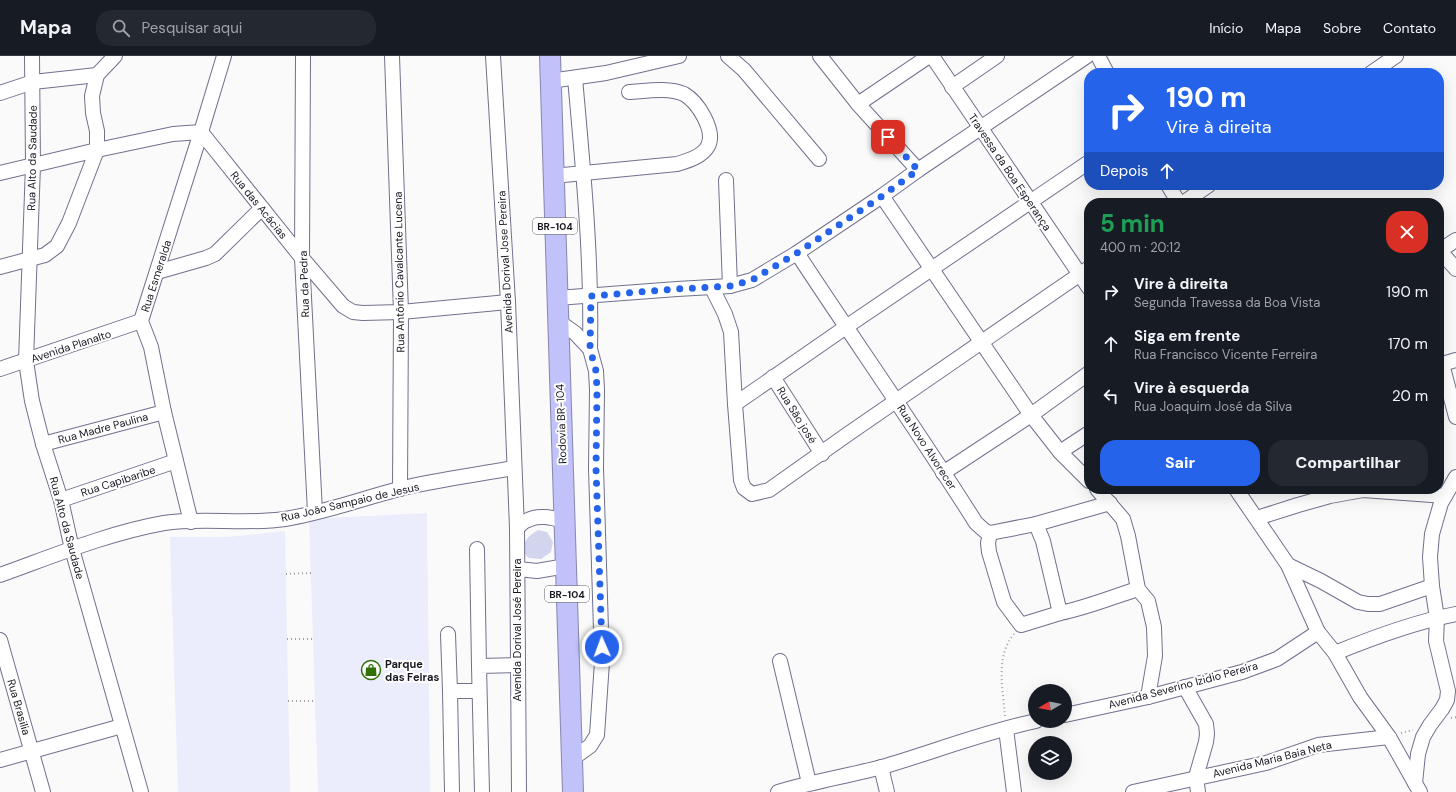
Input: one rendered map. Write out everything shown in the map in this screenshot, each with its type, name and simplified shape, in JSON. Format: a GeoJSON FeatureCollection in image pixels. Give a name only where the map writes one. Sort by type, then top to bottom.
{"type":"FeatureCollection","features":[{"type":"Feature","properties":{"kind":"highway","name":"Rodovia BR-104"},"geometry":{"type":"LineString","coordinates":[[550,56],[573,792]]}},
{"type":"Feature","properties":{"kind":"street","name":"Rua Alto da Saudade"},"geometry":{"type":"LineString","coordinates":[[32,56],[34,82],[33,165],[26,361],[32,401],[43,444],[61,500],[72,549],[141,792]]}},
{"type":"Feature","properties":{"kind":"street"},"geometry":{"type":"LineString","coordinates":[[0,267],[45,255],[57,246],[69,223],[97,150],[97,130],[93,114],[92,96],[97,75],[115,56]]}},
{"type":"Feature","properties":{"kind":"street","name":"Rua Esmeralda"},"geometry":{"type":"LineString","coordinates":[[191,522],[164,412],[151,347],[141,322],[224,56]]}},
{"type":"Feature","properties":{"kind":"street","name":"Rua da Pedra"},"geometry":{"type":"LineString","coordinates":[[303,56],[302,258],[315,512]]}},
{"type":"Feature","properties":{"kind":"street","name":"Rua Antônio Cavalcante Lucena"},"geometry":{"type":"LineString","coordinates":[[392,56],[401,312],[400,489]]}},
{"type":"Feature","properties":{"kind":"street","name":"Avenida Dorival Jose Pereira"},"geometry":{"type":"LineString","coordinates":[[493,56],[508,302],[514,468]]}},
{"type":"Feature","properties":{"kind":"street"},"geometry":{"type":"LineString","coordinates":[[550,81],[606,73],[679,56]]}},
{"type":"Feature","properties":{"kind":"street"},"geometry":{"type":"LineString","coordinates":[[728,56],[744,70],[819,159]]}},
{"type":"Feature","properties":{"kind":"street"},"geometry":{"type":"LineString","coordinates":[[820,56],[858,104],[918,170]]}},
{"type":"Feature","properties":{"kind":"street"},"geometry":{"type":"LineString","coordinates":[[858,104],[930,56]]}},
{"type":"Feature","properties":{"kind":"street","name":"Travessa da Boa Esperança"},"geometry":{"type":"LineString","coordinates":[[930,56],[1031,201],[1084,271]]}},
{"type":"Feature","properties":{"kind":"street"},"geometry":{"type":"LineString","coordinates":[[952,87],[997,56]]}},
{"type":"Feature","properties":{"kind":"street"},"geometry":{"type":"LineString","coordinates":[[557,298],[677,289],[712,288],[730,286],[752,280],[797,253],[1087,56]]}},
{"type":"Feature","properties":{"kind":"street"},"geometry":{"type":"LineString","coordinates":[[1098,56],[1104,68]]}},
{"type":"Feature","properties":{"kind":"street"},"geometry":{"type":"LineString","coordinates":[[1378,68],[1396,56]]}},
{"type":"Feature","properties":{"kind":"street"},"geometry":{"type":"LineString","coordinates":[[0,93],[34,82],[97,75]]}},
{"type":"Feature","properties":{"kind":"street"},"geometry":{"type":"LineString","coordinates":[[572,759],[590,746],[597,735],[602,662],[596,468],[597,390],[596,371],[590,349],[591,296],[584,174],[575,78]]}},
{"type":"Feature","properties":{"kind":"street"},"geometry":{"type":"LineString","coordinates":[[554,176],[677,164],[694,159],[708,146],[710,137],[709,129],[704,117],[694,102],[684,95],[673,91],[629,92]]}},
{"type":"Feature","properties":{"kind":"street"},"geometry":{"type":"LineString","coordinates":[[0,173],[173,134],[201,132]]}},
{"type":"Feature","properties":{"kind":"street","name":"Rua das Acácias"},"geometry":{"type":"LineString","coordinates":[[201,132],[302,258],[343,306],[353,312],[363,314],[401,312],[508,302]]}},
{"type":"Feature","properties":{"kind":"street"},"geometry":{"type":"LineString","coordinates":[[735,404],[1084,165]]}},
{"type":"Feature","properties":{"kind":"street"},"geometry":{"type":"LineString","coordinates":[[726,180],[730,286]]}},
{"type":"Feature","properties":{"kind":"street"},"geometry":{"type":"LineString","coordinates":[[1190,198],[1202,190]]}},
{"type":"Feature","properties":{"kind":"street"},"geometry":{"type":"LineString","coordinates":[[882,196],[1031,415],[1060,452],[1084,476]]}},
{"type":"Feature","properties":{"kind":"street"},"geometry":{"type":"LineString","coordinates":[[157,272],[215,254],[262,208]]}},
{"type":"Feature","properties":{"kind":"street"},"geometry":{"type":"LineString","coordinates":[[1444,248],[1456,240]]}},
{"type":"Feature","properties":{"kind":"street","name":"Rua Novo Alvorecer"},"geometry":{"type":"LineString","coordinates":[[797,253],[897,401],[976,523],[984,531],[990,534]]}},
{"type":"Feature","properties":{"kind":"street"},"geometry":{"type":"LineString","coordinates":[[1444,256],[1456,269]]}},
{"type":"Feature","properties":{"kind":"street"},"geometry":{"type":"LineString","coordinates":[[712,288],[725,314],[730,332],[741,480],[744,488],[752,494],[769,490],[1084,271]]}},
{"type":"Feature","properties":{"kind":"street"},"geometry":{"type":"LineString","coordinates":[[558,321],[575,333],[590,349]]}},
{"type":"Feature","properties":{"kind":"street","name":"Avenida Planalto"},"geometry":{"type":"LineString","coordinates":[[0,369],[141,322]]}},
{"type":"Feature","properties":{"kind":"street"},"geometry":{"type":"LineString","coordinates":[[1444,364],[1456,360]]}},
{"type":"Feature","properties":{"kind":"street"},"geometry":{"type":"LineString","coordinates":[[1444,375],[1456,417]]}},
{"type":"Feature","properties":{"kind":"street","name":"Rua São josé"},"geometry":{"type":"LineString","coordinates":[[773,377],[822,454]]}},
{"type":"Feature","properties":{"kind":"street"},"geometry":{"type":"LineString","coordinates":[[943,474],[1031,415],[1084,377]]}},
{"type":"Feature","properties":{"kind":"street","name":"Rua Madre Paulina"},"geometry":{"type":"LineString","coordinates":[[43,444],[164,412]]}},
{"type":"Feature","properties":{"kind":"street"},"geometry":{"type":"LineString","coordinates":[[1060,452],[1084,436]]}},
{"type":"Feature","properties":{"kind":"street","name":"Rua Capibaribe"},"geometry":{"type":"LineString","coordinates":[[61,500],[176,461]]}},
{"type":"Feature","properties":{"kind":"street","name":"Rua João Sampaio de Jesus"},"geometry":{"type":"LineString","coordinates":[[0,575],[72,549],[133,530],[164,523],[284,519],[400,489],[514,468]]}},
{"type":"Feature","properties":{"kind":"street","name":"Avenida Dorival José Pereira"},"geometry":{"type":"LineString","coordinates":[[514,468],[518,569],[517,665],[519,792]]}},
{"type":"Feature","properties":{"kind":"street"},"geometry":{"type":"LineString","coordinates":[[1418,787],[1418,754],[1423,737],[1447,700],[1448,691],[1436,641],[1437,618],[1432,586],[1430,557],[1432,534],[1441,503],[1456,477]]}},
{"type":"Feature","properties":{"kind":"street"},"geometry":{"type":"LineString","coordinates":[[1101,494],[1123,519],[1128,536],[1138,589],[1148,601],[1154,627],[1155,656],[1148,697]]}},
{"type":"Feature","properties":{"kind":"street"},"geometry":{"type":"LineString","coordinates":[[1240,494],[1288,565],[1318,632],[1335,653],[1360,697],[1389,737],[1418,787]]}},
{"type":"Feature","properties":{"kind":"street"},"geometry":{"type":"LineString","coordinates":[[1257,518],[1311,502],[1346,494]]}},
{"type":"Feature","properties":{"kind":"street"},"geometry":{"type":"LineString","coordinates":[[1418,494],[1445,496]]}},
{"type":"Feature","properties":{"kind":"street"},"geometry":{"type":"LineString","coordinates":[[1110,503],[1036,524],[990,534],[988,543],[989,552],[1004,602],[1021,625],[1060,613],[1080,609],[1096,602],[1138,589]]}},
{"type":"Feature","properties":{"kind":"street"},"geometry":{"type":"LineString","coordinates":[[517,528],[528,520],[540,517],[554,518],[564,521]]}},
{"type":"Feature","properties":{"kind":"street"},"geometry":{"type":"LineString","coordinates":[[1036,524],[1043,541],[1060,613]]}},
{"type":"Feature","properties":{"kind":"street"},"geometry":{"type":"LineString","coordinates":[[478,549],[479,691],[482,792]]}},
{"type":"Feature","properties":{"kind":"street"},"geometry":{"type":"LineString","coordinates":[[1288,565],[1321,581],[1358,602],[1368,604],[1380,604],[1432,586]]}},
{"type":"Feature","properties":{"kind":"street"},"geometry":{"type":"LineString","coordinates":[[518,569],[537,571],[566,566]]}},
{"type":"Feature","properties":{"kind":"street"},"geometry":{"type":"LineString","coordinates":[[1335,653],[1372,638],[1437,618],[1456,614]]}},
{"type":"Feature","properties":{"kind":"street","name":"Avenida Severino Izidio Pereira"},"geometry":{"type":"LineString","coordinates":[[1072,713],[1148,697],[1242,672],[1277,659],[1318,632]]}},
{"type":"Feature","properties":{"kind":"street"},"geometry":{"type":"LineString","coordinates":[[448,634],[452,792]]}},
{"type":"Feature","properties":{"kind":"street","name":"Rua Brasilia"},"geometry":{"type":"LineString","coordinates":[[0,640],[43,792]]}},
{"type":"Feature","properties":{"kind":"street"},"geometry":{"type":"LineString","coordinates":[[780,661],[809,783]]}},
{"type":"Feature","properties":{"kind":"street"},"geometry":{"type":"LineString","coordinates":[[479,666],[517,665]]}},
{"type":"Feature","properties":{"kind":"street"},"geometry":{"type":"LineString","coordinates":[[1185,686],[1206,724],[1206,742],[1196,777],[1198,792]]}},
{"type":"Feature","properties":{"kind":"street"},"geometry":{"type":"LineString","coordinates":[[450,691],[479,691]]}},
{"type":"Feature","properties":{"kind":"street"},"geometry":{"type":"LineString","coordinates":[[778,792],[809,783],[881,767],[1028,723]]}},
{"type":"Feature","properties":{"kind":"street"},"geometry":{"type":"LineString","coordinates":[[0,760],[122,726]]}},
{"type":"Feature","properties":{"kind":"street"},"geometry":{"type":"LineString","coordinates":[[1006,729],[1014,792]]}},
{"type":"Feature","properties":{"kind":"street","name":"Avenida Maria Baia Neta"},"geometry":{"type":"LineString","coordinates":[[1133,792],[1196,777],[1266,763],[1318,745],[1389,737]]}},
{"type":"Feature","properties":{"kind":"street"},"geometry":{"type":"LineString","coordinates":[[881,767],[887,792]]}},
{"type":"Feature","properties":{"kind":"path"},"geometry":{"type":"LineString","coordinates":[[286,574],[311,573]]}},
{"type":"Feature","properties":{"kind":"path"},"geometry":{"type":"LineString","coordinates":[[1006,729],[1002,659],[1009,639],[1021,625]]}},
{"type":"Feature","properties":{"kind":"path"},"geometry":{"type":"LineString","coordinates":[[287,639],[313,639]]}},
{"type":"Feature","properties":{"kind":"path"},"geometry":{"type":"LineString","coordinates":[[288,701],[315,701]]}},
{"type":"Feature","properties":{"kind":"shaded area","name":"Parque das Feiras"},"geometry":{"type":"Polygon","coordinates":[[[427,513],[430,792],[318,792],[309,519],[427,513]]]}},
{"type":"Feature","properties":{"kind":"shaded area"},"geometry":{"type":"Polygon","coordinates":[[[538,530],[547,532],[553,542],[551,552],[541,559],[529,558],[523,553],[524,545],[531,534],[538,530]]]}},
{"type":"Feature","properties":{"kind":"shaded area"},"geometry":{"type":"Polygon","coordinates":[[[285,531],[290,792],[178,792],[170,537],[228,537],[285,531]]]}},
{"type":"Feature","properties":{"kind":"place","name":"Parque das Feiras"},"geometry":{"type":"Point","coordinates":[371,670]}},
{"type":"Feature","properties":{"kind":"route"},"geometry":{"type":"LineString","coordinates":[[602,647],[596,468],[597,390],[596,371],[590,349],[591,296],[677,289],[712,288],[730,286],[752,280],[797,253],[918,170],[888,137]]}}]}
